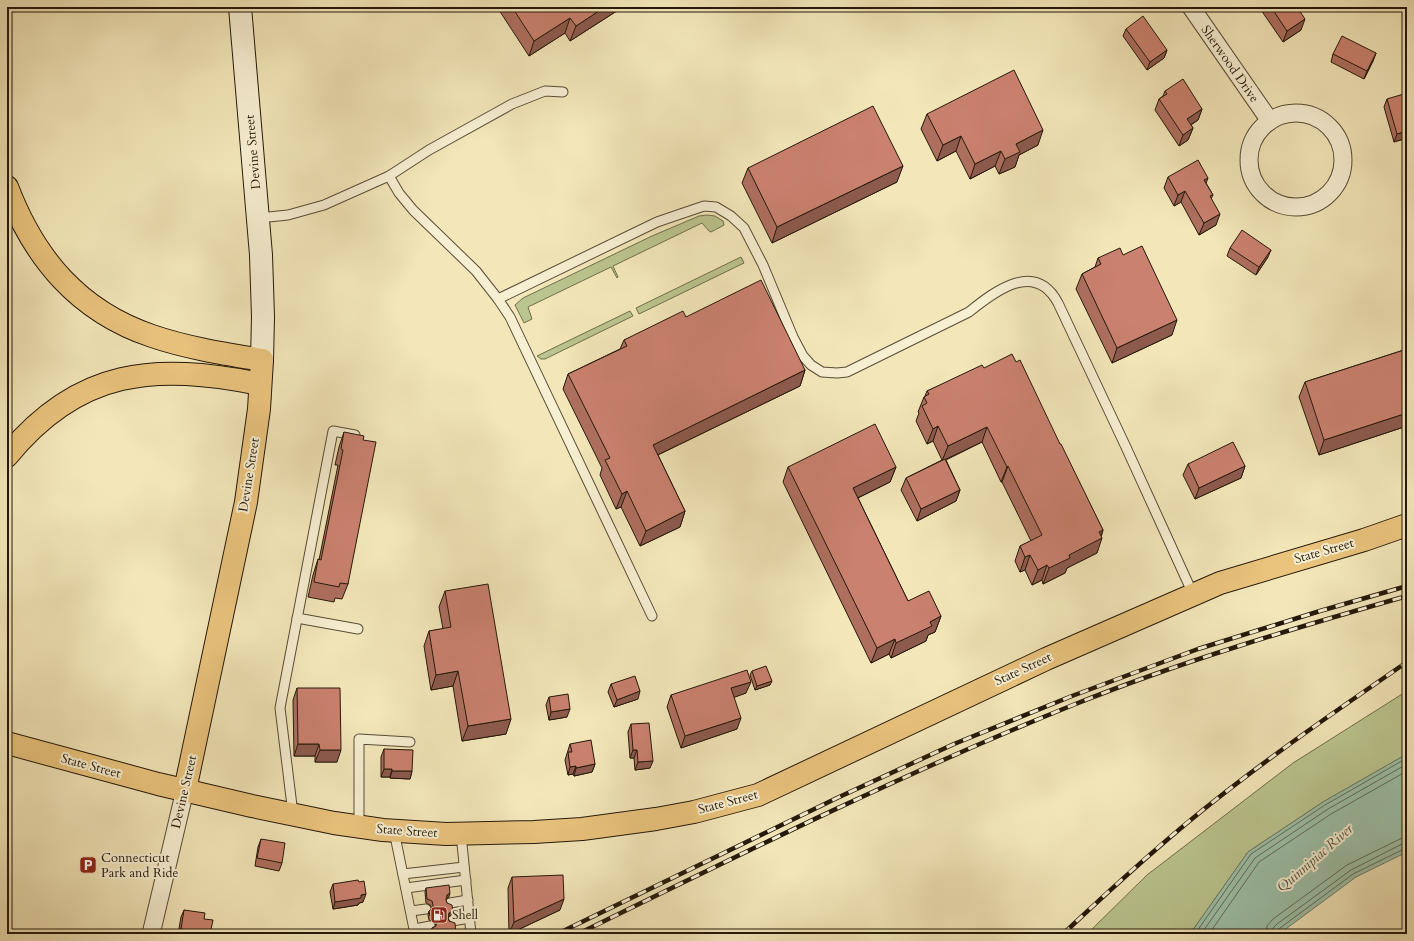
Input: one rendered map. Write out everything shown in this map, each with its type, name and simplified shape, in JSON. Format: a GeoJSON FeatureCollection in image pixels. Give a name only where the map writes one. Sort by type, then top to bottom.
{"type":"FeatureCollection","features":[{"type":"Feature","properties":{"kind":"main road","name":"Devine Street"},"geometry":{"type":"LineString","coordinates":[[184,790],[221,624],[246,502],[252,462],[262,360],[262,282],[259,218],[240,7]]}},
{"type":"Feature","properties":{"kind":"main road"},"geometry":{"type":"LineString","coordinates":[[7,187],[27,232],[43,256],[71,288],[107,315],[125,325],[154,337],[230,355],[262,360]]}},
{"type":"Feature","properties":{"kind":"main road"},"geometry":{"type":"LineString","coordinates":[[7,456],[26,434],[65,402],[91,388],[118,379],[147,375],[179,374],[228,378],[260,384]]}},
{"type":"Feature","properties":{"kind":"main road","name":"State Street"},"geometry":{"type":"LineString","coordinates":[[7,743],[184,790],[293,815],[359,827],[394,831],[461,834],[534,832],[621,825],[694,812],[758,795],[1046,659],[1193,594],[1228,580],[1364,540],[1407,525]]}},
{"type":"Feature","properties":{"kind":"street","name":"Sherwood Drive"},"geometry":{"type":"LineString","coordinates":[[1191,7],[1270,121]]}},
{"type":"Feature","properties":{"kind":"street"},"geometry":{"type":"LineString","coordinates":[[1298,113],[1312,116],[1325,123],[1335,134],[1341,148],[1343,162],[1340,177],[1333,190],[1322,200],[1307,206],[1290,207],[1275,202],[1262,193],[1253,179],[1249,163],[1251,147],[1255,137],[1258,132],[1270,121],[1283,115],[1298,113]]}},
{"type":"Feature","properties":{"kind":"street","name":"Devine Street"},"geometry":{"type":"LineString","coordinates":[[152,934],[184,790]]}},
{"type":"Feature","properties":{"kind":"lane"},"geometry":{"type":"LineString","coordinates":[[259,218],[288,215],[324,205],[389,176],[429,150],[512,104],[545,91],[563,92]]}},
{"type":"Feature","properties":{"kind":"lane"},"geometry":{"type":"LineString","coordinates":[[389,176],[399,193],[413,210],[476,271],[510,317],[652,616]]}},
{"type":"Feature","properties":{"kind":"lane"},"geometry":{"type":"LineString","coordinates":[[498,299],[657,222],[704,206],[722,210],[744,228],[764,265],[793,337],[803,356],[822,372],[847,372],[969,312],[984,300],[1014,283],[1032,281],[1042,285],[1049,290],[1058,304],[1125,445],[1193,594]]}},
{"type":"Feature","properties":{"kind":"lane"},"geometry":{"type":"LineString","coordinates":[[293,815],[280,708],[333,431],[360,436]]}},
{"type":"Feature","properties":{"kind":"lane"},"geometry":{"type":"LineString","coordinates":[[297,618],[358,629]]}},
{"type":"Feature","properties":{"kind":"lane"},"geometry":{"type":"LineString","coordinates":[[359,827],[359,739],[410,742]]}},
{"type":"Feature","properties":{"kind":"lane"},"geometry":{"type":"LineString","coordinates":[[394,831],[415,931],[430,926]]}},
{"type":"Feature","properties":{"kind":"lane"},"geometry":{"type":"LineString","coordinates":[[461,834],[471,934]]}},
{"type":"Feature","properties":{"kind":"lane"},"geometry":{"type":"LineString","coordinates":[[403,874],[464,867]]}},
{"type":"Feature","properties":{"kind":"lane"},"geometry":{"type":"LineString","coordinates":[[406,888],[466,880]]}},
{"type":"Feature","properties":{"kind":"lane"},"geometry":{"type":"LineString","coordinates":[[450,904],[468,900]]}},
{"type":"Feature","properties":{"kind":"lane"},"geometry":{"type":"LineString","coordinates":[[411,911],[426,908]]}},
{"type":"Feature","properties":{"kind":"lane"},"geometry":{"type":"LineString","coordinates":[[452,921],[470,918]]}},
{"type":"Feature","properties":{"kind":"shaded area"},"geometry":{"type":"Polygon","coordinates":[[[699,216],[715,216],[723,221],[724,225],[711,232],[702,223],[613,266],[618,277],[617,278],[611,267],[528,307],[532,319],[524,323],[515,305],[523,298],[652,236],[699,216]]]}},
{"type":"Feature","properties":{"kind":"shaded area"},"geometry":{"type":"Polygon","coordinates":[[[741,257],[744,263],[639,314],[636,308],[741,257]]]}},
{"type":"Feature","properties":{"kind":"shaded area"},"geometry":{"type":"Polygon","coordinates":[[[630,311],[633,316],[545,359],[541,359],[537,356],[630,311]]]}},
{"type":"Feature","properties":{"kind":"shaded area"},"geometry":{"type":"Polygon","coordinates":[[[1407,691],[1407,754],[1323,802],[1248,852],[1190,934],[1087,934],[1147,875],[1293,763],[1407,691]]]}},
{"type":"Feature","properties":{"kind":"water","name":"Quinnipiac River"},"geometry":{"type":"Polygon","coordinates":[[[1407,754],[1407,852],[1356,877],[1279,934],[1190,934],[1248,852],[1323,802],[1407,754]]]}},
{"type":"Feature","properties":{"kind":"building"},"geometry":{"type":"Polygon","coordinates":[[[512,7],[605,7],[576,26],[570,18],[534,41],[512,7]]]}},
{"type":"Feature","properties":{"kind":"building"},"geometry":{"type":"Polygon","coordinates":[[[1271,7],[1297,7],[1305,19],[1287,31],[1271,7]]]}},
{"type":"Feature","properties":{"kind":"building"},"geometry":{"type":"Polygon","coordinates":[[[1143,16],[1167,50],[1150,62],[1126,29],[1143,16]]]}},
{"type":"Feature","properties":{"kind":"building"},"geometry":{"type":"Polygon","coordinates":[[[1342,36],[1376,53],[1367,71],[1333,54],[1342,36]]]}},
{"type":"Feature","properties":{"kind":"building"},"geometry":{"type":"Polygon","coordinates":[[[1014,70],[1043,130],[1016,144],[1020,152],[1005,159],[1001,151],[975,164],[961,136],[943,145],[927,114],[1014,70]]]}},
{"type":"Feature","properties":{"kind":"building"},"geometry":{"type":"Polygon","coordinates":[[[1183,79],[1202,109],[1187,119],[1193,128],[1183,135],[1159,99],[1167,94],[1165,91],[1183,79]]]}},
{"type":"Feature","properties":{"kind":"building"},"geometry":{"type":"Polygon","coordinates":[[[1407,93],[1407,131],[1397,134],[1387,99],[1407,93]]]}},
{"type":"Feature","properties":{"kind":"building"},"geometry":{"type":"Polygon","coordinates":[[[873,106],[903,166],[777,227],[748,168],[873,106]]]}},
{"type":"Feature","properties":{"kind":"building"},"geometry":{"type":"Polygon","coordinates":[[[1198,160],[1208,178],[1204,180],[1213,195],[1210,196],[1220,214],[1204,223],[1185,191],[1178,195],[1168,177],[1198,160]]]}},
{"type":"Feature","properties":{"kind":"building"},"geometry":{"type":"Polygon","coordinates":[[[1242,230],[1271,250],[1259,267],[1230,248],[1242,230]]]}},
{"type":"Feature","properties":{"kind":"building"},"geometry":{"type":"Polygon","coordinates":[[[1142,246],[1177,320],[1117,348],[1082,274],[1101,264],[1098,258],[1120,248],[1123,255],[1142,246]]]}},
{"type":"Feature","properties":{"kind":"building"},"geometry":{"type":"Polygon","coordinates":[[[761,280],[805,370],[653,445],[685,511],[646,531],[627,491],[622,494],[605,460],[610,458],[568,374],[627,346],[624,340],[683,311],[686,317],[761,280]]]}},
{"type":"Feature","properties":{"kind":"building"},"geometry":{"type":"Polygon","coordinates":[[[1407,349],[1407,413],[1324,440],[1305,382],[1407,349]]]}},
{"type":"Feature","properties":{"kind":"building"},"geometry":{"type":"Polygon","coordinates":[[[1012,354],[1016,362],[1020,360],[1103,530],[1099,532],[1102,538],[1069,555],[1070,558],[1049,568],[1047,565],[1038,570],[1030,555],[1025,557],[1020,546],[1042,535],[987,427],[948,446],[938,426],[933,429],[922,406],[927,403],[924,397],[929,394],[927,391],[982,365],[984,368],[1012,354]]]}},
{"type":"Feature","properties":{"kind":"building"},"geometry":{"type":"Polygon","coordinates":[[[875,424],[896,467],[853,488],[908,601],[929,591],[941,616],[930,622],[932,626],[896,643],[895,639],[877,648],[788,467],[875,424]]]}},
{"type":"Feature","properties":{"kind":"building"},"geometry":{"type":"Polygon","coordinates":[[[344,432],[364,436],[363,440],[376,442],[348,584],[340,583],[339,587],[314,582],[318,559],[321,560],[343,450],[341,449],[344,432]]]}},
{"type":"Feature","properties":{"kind":"building"},"geometry":{"type":"Polygon","coordinates":[[[1233,442],[1245,466],[1199,488],[1188,464],[1233,442]]]}},
{"type":"Feature","properties":{"kind":"building"},"geometry":{"type":"Polygon","coordinates":[[[945,459],[960,490],[921,509],[906,478],[945,459]]]}},
{"type":"Feature","properties":{"kind":"building"},"geometry":{"type":"Polygon","coordinates":[[[488,584],[511,719],[468,726],[458,671],[436,675],[429,631],[451,627],[445,591],[488,584]]]}},
{"type":"Feature","properties":{"kind":"building"},"geometry":{"type":"Polygon","coordinates":[[[766,666],[772,681],[757,686],[752,671],[766,666]]]}},
{"type":"Feature","properties":{"kind":"building"},"geometry":{"type":"Polygon","coordinates":[[[747,670],[751,682],[731,688],[741,718],[685,736],[671,695],[747,670]]]}},
{"type":"Feature","properties":{"kind":"building"},"geometry":{"type":"Polygon","coordinates":[[[635,676],[640,691],[617,700],[611,684],[635,676]]]}},
{"type":"Feature","properties":{"kind":"building"},"geometry":{"type":"Polygon","coordinates":[[[297,688],[340,688],[341,750],[320,750],[319,744],[298,744],[297,688]]]}},
{"type":"Feature","properties":{"kind":"building"},"geometry":{"type":"Polygon","coordinates":[[[568,694],[570,709],[551,712],[549,697],[568,694]]]}},
{"type":"Feature","properties":{"kind":"building"},"geometry":{"type":"Polygon","coordinates":[[[649,723],[653,761],[638,762],[637,750],[633,750],[631,724],[649,723]]]}},
{"type":"Feature","properties":{"kind":"building"},"geometry":{"type":"Polygon","coordinates":[[[591,740],[595,764],[576,768],[576,766],[570,767],[568,752],[572,752],[570,744],[591,740]]]}},
{"type":"Feature","properties":{"kind":"building"},"geometry":{"type":"Polygon","coordinates":[[[384,749],[413,750],[412,771],[392,771],[392,769],[384,769],[384,749]]]}},
{"type":"Feature","properties":{"kind":"building"},"geometry":{"type":"Polygon","coordinates":[[[261,839],[285,843],[282,863],[257,858],[261,839]]]}},
{"type":"Feature","properties":{"kind":"building"},"geometry":{"type":"Polygon","coordinates":[[[563,875],[564,899],[514,922],[512,877],[563,875]]]}},
{"type":"Feature","properties":{"kind":"building"},"geometry":{"type":"Polygon","coordinates":[[[358,880],[359,882],[364,881],[366,894],[361,895],[361,898],[335,902],[333,884],[358,880]]]}},
{"type":"Feature","properties":{"kind":"building","name":"Shell"},"geometry":{"type":"Polygon","coordinates":[[[449,885],[450,893],[447,895],[446,900],[447,903],[452,905],[453,911],[449,913],[448,918],[449,921],[455,923],[456,934],[433,934],[432,928],[436,926],[437,921],[436,918],[430,916],[429,911],[433,908],[433,905],[432,901],[427,899],[426,888],[449,885]]]}},
{"type":"Feature","properties":{"kind":"building"},"geometry":{"type":"Polygon","coordinates":[[[184,910],[205,913],[204,919],[213,920],[210,934],[181,929],[184,910]]]}},
{"type":"Feature","properties":{"kind":"building"},"geometry":{"type":"Polygon","coordinates":[[[374,930],[376,934],[366,934],[374,930]]]}},
{"type":"Feature","properties":{"kind":"railway"},"geometry":{"type":"LineString","coordinates":[[557,934],[837,798],[954,744],[1072,696],[1198,649],[1407,586]]}},
{"type":"Feature","properties":{"kind":"railway"},"geometry":{"type":"LineString","coordinates":[[578,934],[885,786],[1073,705],[1197,660],[1281,633],[1407,596]]}},
{"type":"Feature","properties":{"kind":"railway"},"geometry":{"type":"LineString","coordinates":[[1063,934],[1139,864],[1218,798],[1288,745],[1407,662]]}},
{"type":"Feature","properties":{"kind":"place","name":"Connecticut Park and Ride"},"geometry":{"type":"Point","coordinates":[88,865]}},
{"type":"Feature","properties":{"kind":"place","name":"Shell"},"geometry":{"type":"Point","coordinates":[439,915]}}]}
